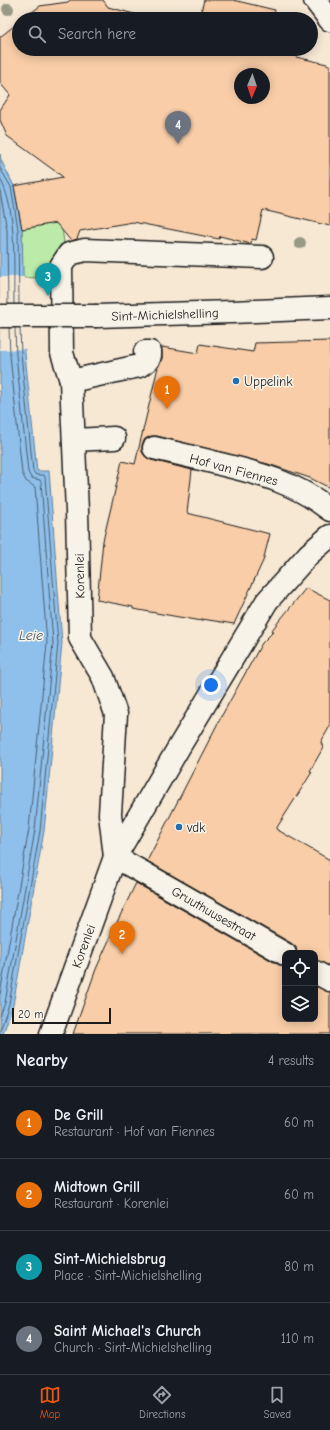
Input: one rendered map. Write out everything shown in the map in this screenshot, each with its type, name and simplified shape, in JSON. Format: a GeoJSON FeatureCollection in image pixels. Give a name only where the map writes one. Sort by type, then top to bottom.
{"type":"FeatureCollection","features":[{"type":"Feature","properties":{"kind":"street"},"geometry":{"type":"LineString","coordinates":[[315,0],[330,20]]}},
{"type":"Feature","properties":{"kind":"street","name":"Korenlei"},"geometry":{"type":"LineString","coordinates":[[115,857],[110,814],[116,714],[103,677],[80,638],[77,511],[71,381],[62,353],[61,266],[69,254],[84,250],[262,257]]}},
{"type":"Feature","properties":{"kind":"street","name":"Sint-Michielshelling"},"geometry":{"type":"LineString","coordinates":[[0,316],[97,316],[330,308]]}},
{"type":"Feature","properties":{"kind":"street"},"geometry":{"type":"LineString","coordinates":[[71,381],[139,366],[148,361],[150,352],[145,352]]}},
{"type":"Feature","properties":{"kind":"street"},"geometry":{"type":"LineString","coordinates":[[74,440],[114,438]]}},
{"type":"Feature","properties":{"kind":"street","name":"Hof van Fiennes"},"geometry":{"type":"LineString","coordinates":[[154,448],[264,475],[291,485],[330,510]]}},
{"type":"Feature","properties":{"kind":"street","name":"Korenlei"},"geometry":{"type":"LineString","coordinates":[[51,1034],[115,857],[267,601],[309,554],[330,536]]}},
{"type":"Feature","properties":{"kind":"street","name":"Gruuthuusestraat"},"geometry":{"type":"LineString","coordinates":[[115,857],[282,952]]}},
{"type":"Feature","properties":{"kind":"street"},"geometry":{"type":"LineString","coordinates":[[318,974],[330,980]]}},
{"type":"Feature","properties":{"kind":"green space"},"geometry":{"type":"Polygon","coordinates":[[[61,222],[65,249],[55,277],[22,278],[22,229],[61,222]]]}},
{"type":"Feature","properties":{"kind":"water","name":"Leie"},"geometry":{"type":"Polygon","coordinates":[[[0,154],[1,160],[14,186],[22,229],[25,354],[37,471],[49,471],[62,643],[44,831],[13,1005],[3,1034],[0,1034],[0,154]]]}},
{"type":"Feature","properties":{"kind":"pier"},"geometry":{"type":"Polygon","coordinates":[[[0,277],[24,277],[27,349],[0,350],[0,277]]]}},
{"type":"Feature","properties":{"kind":"building"},"geometry":{"type":"Polygon","coordinates":[[[70,0],[103,0],[108,7],[127,12],[32,12],[40,6],[68,2],[70,0]]]}},
{"type":"Feature","properties":{"kind":"building"},"geometry":{"type":"Polygon","coordinates":[[[204,0],[233,0],[275,10],[275,12],[201,12],[204,0]]]}},
{"type":"Feature","properties":{"kind":"building"},"geometry":{"type":"Polygon","coordinates":[[[12,28],[12,56],[296,56],[327,64],[330,66],[330,226],[263,210],[256,240],[252,239],[251,244],[220,236],[219,239],[133,222],[80,231],[77,239],[71,241],[56,223],[22,229],[14,186],[63,177],[7,136],[0,120],[0,110],[10,95],[0,83],[0,37],[12,28]]]}},
{"type":"Feature","properties":{"kind":"building"},"geometry":{"type":"Polygon","coordinates":[[[330,341],[330,488],[310,478],[268,464],[157,436],[151,436],[145,439],[142,445],[142,452],[151,460],[192,470],[187,513],[270,534],[263,561],[234,624],[202,619],[202,621],[133,609],[133,607],[97,600],[103,541],[122,461],[135,464],[158,367],[162,360],[162,347],[198,353],[200,344],[253,352],[255,343],[330,341]]]}},
{"type":"Feature","properties":{"kind":"building"},"geometry":{"type":"Polygon","coordinates":[[[306,588],[330,600],[330,726],[321,742],[323,748],[310,771],[312,772],[276,829],[330,860],[330,966],[318,961],[318,950],[296,950],[296,947],[291,943],[147,861],[221,717],[262,643],[274,631],[271,631],[306,588]]]}},
{"type":"Feature","properties":{"kind":"building"},"geometry":{"type":"Polygon","coordinates":[[[136,883],[282,966],[282,1022],[318,1022],[318,987],[330,992],[330,1034],[73,1034],[96,969],[136,883]]]}},
{"type":"Feature","properties":{"kind":"place","name":"Saint Michael's Church"},"geometry":{"type":"Point","coordinates":[178,144]}},
{"type":"Feature","properties":{"kind":"place","name":"Sint-Michielsbrug"},"geometry":{"type":"Point","coordinates":[48,296]}},
{"type":"Feature","properties":{"kind":"place","name":"Uppelink"},"geometry":{"type":"Point","coordinates":[236,381]}},
{"type":"Feature","properties":{"kind":"place","name":"De Grill"},"geometry":{"type":"Point","coordinates":[167,409]}},
{"type":"Feature","properties":{"kind":"place","name":"vdk"},"geometry":{"type":"Point","coordinates":[179,827]}},
{"type":"Feature","properties":{"kind":"place","name":"Midtown Grill"},"geometry":{"type":"Point","coordinates":[122,954]}}]}
